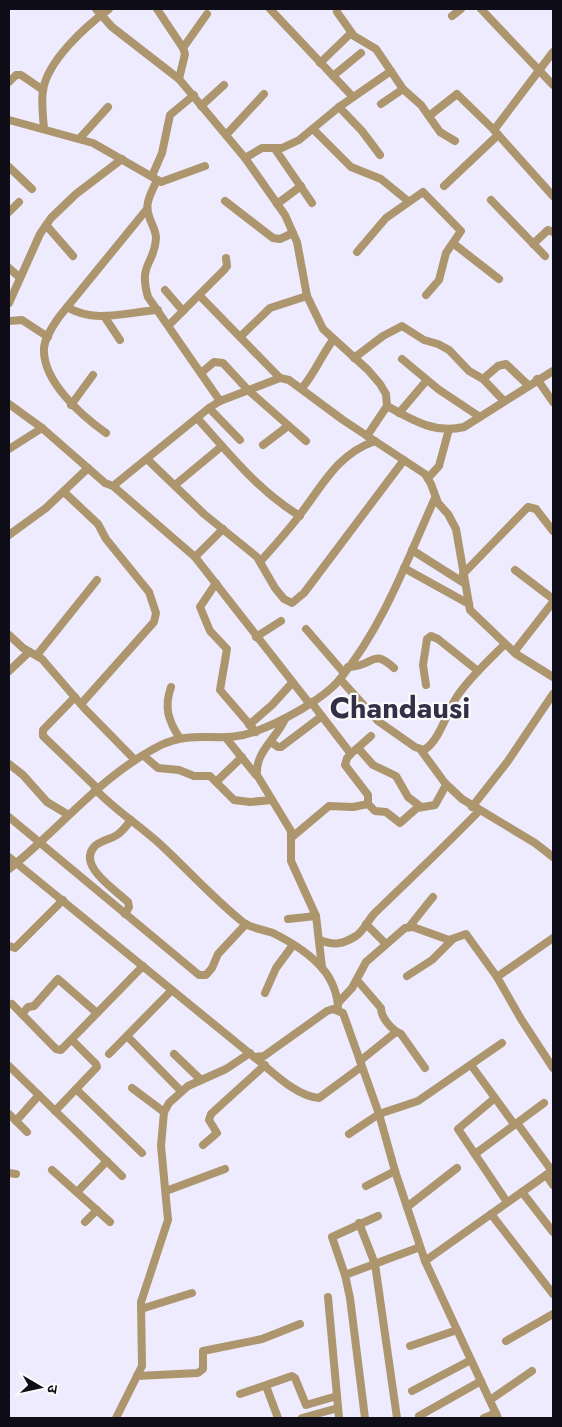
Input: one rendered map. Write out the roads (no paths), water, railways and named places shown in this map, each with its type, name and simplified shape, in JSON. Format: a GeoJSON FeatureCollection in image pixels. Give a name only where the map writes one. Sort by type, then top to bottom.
{"type":"FeatureCollection","features":[{"type":"Feature","properties":{"kind":"street"},"geometry":{"type":"LineString","coordinates":[[44,129],[43,90],[56,62],[99,12],[109,9]]}},
{"type":"Feature","properties":{"kind":"street"},"geometry":{"type":"LineString","coordinates":[[157,9],[185,54],[179,79]]}},
{"type":"Feature","properties":{"kind":"street"},"geometry":{"type":"LineString","coordinates":[[270,9],[353,97]]}},
{"type":"Feature","properties":{"kind":"street"},"geometry":{"type":"LineString","coordinates":[[452,16],[461,9]]}},
{"type":"Feature","properties":{"kind":"street"},"geometry":{"type":"LineString","coordinates":[[481,9],[553,85]]}},
{"type":"Feature","properties":{"kind":"street"},"geometry":{"type":"LineString","coordinates":[[99,12],[112,27],[179,79],[194,95],[245,158],[285,215],[297,242],[307,296],[322,329],[380,384],[386,394],[387,406],[367,436]]}},
{"type":"Feature","properties":{"kind":"street"},"geometry":{"type":"LineString","coordinates":[[336,12],[350,33],[372,44],[403,89],[421,105],[440,132],[455,141]]}},
{"type":"Feature","properties":{"kind":"street"},"geometry":{"type":"LineString","coordinates":[[183,48],[207,14]]}},
{"type":"Feature","properties":{"kind":"street"},"geometry":{"type":"LineString","coordinates":[[320,62],[350,33]]}},
{"type":"Feature","properties":{"kind":"street"},"geometry":{"type":"LineString","coordinates":[[444,186],[498,127],[553,52]]}},
{"type":"Feature","properties":{"kind":"street"},"geometry":{"type":"LineString","coordinates":[[333,76],[361,53]]}},
{"type":"Feature","properties":{"kind":"street"},"geometry":{"type":"LineString","coordinates":[[245,158],[262,148],[275,149],[299,140],[314,130],[339,107],[390,71]]}},
{"type":"Feature","properties":{"kind":"street"},"geometry":{"type":"LineString","coordinates":[[9,82],[16,75],[21,75],[43,90]]}},
{"type":"Feature","properties":{"kind":"street"},"geometry":{"type":"LineString","coordinates":[[202,106],[224,85]]}},
{"type":"Feature","properties":{"kind":"street"},"geometry":{"type":"LineString","coordinates":[[381,104],[403,89]]}},
{"type":"Feature","properties":{"kind":"street"},"geometry":{"type":"LineString","coordinates":[[226,135],[264,94]]}},
{"type":"Feature","properties":{"kind":"street"},"geometry":{"type":"LineString","coordinates":[[429,116],[457,94],[498,127],[553,196]]}},
{"type":"Feature","properties":{"kind":"street"},"geometry":{"type":"LineString","coordinates":[[194,95],[170,115],[162,153],[147,202],[147,209],[156,236],[146,265],[144,284],[148,297],[220,401]]}},
{"type":"Feature","properties":{"kind":"street"},"geometry":{"type":"LineString","coordinates":[[80,138],[108,107]]}},
{"type":"Feature","properties":{"kind":"street"},"geometry":{"type":"LineString","coordinates":[[339,107],[362,131],[380,155]]}},
{"type":"Feature","properties":{"kind":"street"},"geometry":{"type":"LineString","coordinates":[[9,120],[80,138],[164,182],[206,166]]}},
{"type":"Feature","properties":{"kind":"street"},"geometry":{"type":"LineString","coordinates":[[314,130],[351,167],[381,179],[408,201]]}},
{"type":"Feature","properties":{"kind":"street"},"geometry":{"type":"LineString","coordinates":[[275,149],[312,203]]}},
{"type":"Feature","properties":{"kind":"street"},"geometry":{"type":"LineString","coordinates":[[9,299],[46,225],[76,194],[122,159]]}},
{"type":"Feature","properties":{"kind":"street"},"geometry":{"type":"LineString","coordinates":[[9,167],[32,189]]}},
{"type":"Feature","properties":{"kind":"street"},"geometry":{"type":"LineString","coordinates":[[277,204],[301,186]]}},
{"type":"Feature","properties":{"kind":"street"},"geometry":{"type":"LineString","coordinates":[[357,252],[382,222],[421,191],[461,231],[454,244],[446,253],[439,280],[426,295]]}},
{"type":"Feature","properties":{"kind":"street"},"geometry":{"type":"LineString","coordinates":[[491,200],[545,256]]}},
{"type":"Feature","properties":{"kind":"street"},"geometry":{"type":"LineString","coordinates":[[225,201],[273,238],[280,239],[293,233]]}},
{"type":"Feature","properties":{"kind":"street"},"geometry":{"type":"LineString","coordinates":[[9,212],[19,202]]}},
{"type":"Feature","properties":{"kind":"street"},"geometry":{"type":"LineString","coordinates":[[106,433],[71,405],[50,372],[44,348],[58,316],[147,209]]}},
{"type":"Feature","properties":{"kind":"street"},"geometry":{"type":"LineString","coordinates":[[46,225],[73,256]]}},
{"type":"Feature","properties":{"kind":"street"},"geometry":{"type":"LineString","coordinates":[[533,244],[548,230],[553,232]]}},
{"type":"Feature","properties":{"kind":"street"},"geometry":{"type":"LineString","coordinates":[[454,244],[499,279]]}},
{"type":"Feature","properties":{"kind":"street"},"geometry":{"type":"LineString","coordinates":[[169,325],[227,266],[226,258]]}},
{"type":"Feature","properties":{"kind":"street"},"geometry":{"type":"LineString","coordinates":[[9,268],[19,277]]}},
{"type":"Feature","properties":{"kind":"street"},"geometry":{"type":"LineString","coordinates":[[165,290],[183,311]]}},
{"type":"Feature","properties":{"kind":"street"},"geometry":{"type":"LineString","coordinates":[[199,295],[280,378]]}},
{"type":"Feature","properties":{"kind":"street"},"geometry":{"type":"LineString","coordinates":[[240,337],[270,308],[307,296]]}},
{"type":"Feature","properties":{"kind":"street"},"geometry":{"type":"LineString","coordinates":[[67,307],[84,315],[104,316],[158,310]]}},
{"type":"Feature","properties":{"kind":"street"},"geometry":{"type":"LineString","coordinates":[[104,316],[120,340]]}},
{"type":"Feature","properties":{"kind":"street"},"geometry":{"type":"LineString","coordinates":[[9,322],[22,320],[48,337]]}},
{"type":"Feature","properties":{"kind":"street"},"geometry":{"type":"LineString","coordinates":[[354,358],[383,336],[402,326],[424,340],[443,346],[469,371],[483,379],[504,401]]}},
{"type":"Feature","properties":{"kind":"street"},"geometry":{"type":"LineString","coordinates":[[302,388],[315,373],[319,360],[333,340]]}},
{"type":"Feature","properties":{"kind":"street"},"geometry":{"type":"LineString","coordinates":[[402,359],[455,402],[480,417]]}},
{"type":"Feature","properties":{"kind":"street"},"geometry":{"type":"LineString","coordinates":[[201,373],[218,362],[223,364],[248,390],[306,441]]}},
{"type":"Feature","properties":{"kind":"street"},"geometry":{"type":"LineString","coordinates":[[483,379],[498,366],[506,364],[528,385]]}},
{"type":"Feature","properties":{"kind":"street"},"geometry":{"type":"LineString","coordinates":[[387,406],[424,425],[449,429],[464,427],[537,379],[553,371]]}},
{"type":"Feature","properties":{"kind":"street"},"geometry":{"type":"LineString","coordinates":[[71,405],[93,375]]}},
{"type":"Feature","properties":{"kind":"street"},"geometry":{"type":"LineString","coordinates":[[113,486],[220,401],[280,378],[289,380],[428,478],[435,498],[456,529],[469,604],[476,617],[514,652],[553,677]]}},
{"type":"Feature","properties":{"kind":"street"},"geometry":{"type":"LineString","coordinates":[[537,379],[553,402]]}},
{"type":"Feature","properties":{"kind":"street"},"geometry":{"type":"LineString","coordinates":[[399,413],[427,380]]}},
{"type":"Feature","properties":{"kind":"street"},"geometry":{"type":"LineString","coordinates":[[9,404],[42,428],[88,468],[113,486],[195,557],[292,683],[354,751],[373,765],[396,776],[408,797],[421,807]]}},
{"type":"Feature","properties":{"kind":"street"},"geometry":{"type":"LineString","coordinates":[[209,408],[240,440]]}},
{"type":"Feature","properties":{"kind":"street"},"geometry":{"type":"LineString","coordinates":[[197,418],[257,484],[281,505],[300,516]]}},
{"type":"Feature","properties":{"kind":"street"},"geometry":{"type":"LineString","coordinates":[[262,445],[288,426]]}},
{"type":"Feature","properties":{"kind":"street"},"geometry":{"type":"LineString","coordinates":[[9,449],[42,428]]}},
{"type":"Feature","properties":{"kind":"street"},"geometry":{"type":"LineString","coordinates":[[428,478],[439,466],[449,429]]}},
{"type":"Feature","properties":{"kind":"street"},"geometry":{"type":"LineString","coordinates":[[260,562],[300,516],[332,469],[354,450],[374,441]]}},
{"type":"Feature","properties":{"kind":"street"},"geometry":{"type":"LineString","coordinates":[[174,485],[222,446]]}},
{"type":"Feature","properties":{"kind":"street"},"geometry":{"type":"LineString","coordinates":[[147,459],[260,562],[284,599],[292,603],[297,601],[404,460]]}},
{"type":"Feature","properties":{"kind":"street"},"geometry":{"type":"LineString","coordinates":[[9,535],[46,508],[88,468]]}},
{"type":"Feature","properties":{"kind":"street"},"geometry":{"type":"LineString","coordinates":[[64,492],[98,524],[106,539],[149,592],[156,613],[154,622],[81,704]]}},
{"type":"Feature","properties":{"kind":"street"},"geometry":{"type":"LineString","coordinates":[[9,869],[96,788],[135,760],[179,737],[226,738],[256,732],[285,719],[310,702],[344,673],[382,618],[435,498]]}},
{"type":"Feature","properties":{"kind":"street"},"geometry":{"type":"LineString","coordinates":[[464,578],[528,507],[536,509],[553,531]]}},
{"type":"Feature","properties":{"kind":"street"},"geometry":{"type":"LineString","coordinates":[[195,557],[223,529]]}},
{"type":"Feature","properties":{"kind":"street"},"geometry":{"type":"LineString","coordinates":[[412,550],[464,578]]}},
{"type":"Feature","properties":{"kind":"street"},"geometry":{"type":"LineString","coordinates":[[404,568],[469,604]]}},
{"type":"Feature","properties":{"kind":"street"},"geometry":{"type":"LineString","coordinates":[[514,652],[553,600],[515,570]]}},
{"type":"Feature","properties":{"kind":"street"},"geometry":{"type":"LineString","coordinates":[[38,655],[97,580]]}},
{"type":"Feature","properties":{"kind":"street"},"geometry":{"type":"LineString","coordinates":[[216,583],[201,603],[201,612],[210,631],[227,649],[220,690],[256,732]]}},
{"type":"Feature","properties":{"kind":"street"},"geometry":{"type":"LineString","coordinates":[[256,637],[281,621]]}},
{"type":"Feature","properties":{"kind":"street"},"geometry":{"type":"LineString","coordinates":[[306,628],[344,673],[378,721],[420,750],[446,785],[475,809],[505,824],[550,855],[553,845]]}},
{"type":"Feature","properties":{"kind":"street"},"geometry":{"type":"LineString","coordinates":[[9,635],[29,652],[38,655],[81,704],[135,760]]}},
{"type":"Feature","properties":{"kind":"street"},"geometry":{"type":"LineString","coordinates":[[426,685],[424,650],[427,639],[431,636],[438,639],[478,671]]}},
{"type":"Feature","properties":{"kind":"street"},"geometry":{"type":"LineString","coordinates":[[420,750],[429,746],[449,709],[478,671],[504,644]]}},
{"type":"Feature","properties":{"kind":"street"},"geometry":{"type":"LineString","coordinates":[[9,671],[29,652]]}},
{"type":"Feature","properties":{"kind":"street"},"geometry":{"type":"LineString","coordinates":[[344,673],[365,666],[378,657],[383,658],[394,668]]}},
{"type":"Feature","properties":{"kind":"street"},"geometry":{"type":"LineString","coordinates":[[249,724],[272,706],[292,683]]}},
{"type":"Feature","properties":{"kind":"street"},"geometry":{"type":"LineString","coordinates":[[171,687],[166,709],[168,717],[179,737]]}},
{"type":"Feature","properties":{"kind":"street"},"geometry":{"type":"LineString","coordinates":[[320,940],[329,944],[340,944],[358,934],[373,914],[440,852],[475,809],[553,694]]}},
{"type":"Feature","properties":{"kind":"street"},"geometry":{"type":"LineString","coordinates":[[75,697],[44,730],[43,736],[96,788],[116,811],[131,820],[162,847],[206,891],[246,924],[273,934],[293,945],[322,968],[331,980],[338,1006],[346,1019],[380,1114],[395,1171],[420,1248],[497,1415],[484,1418]]}},
{"type":"Feature","properties":{"kind":"street"},"geometry":{"type":"LineString","coordinates":[[271,742],[281,747],[322,716]]}},
{"type":"Feature","properties":{"kind":"street"},"geometry":{"type":"LineString","coordinates":[[257,775],[258,760],[285,719]]}},
{"type":"Feature","properties":{"kind":"street"},"geometry":{"type":"LineString","coordinates":[[372,736],[347,758],[345,765],[368,795],[368,804],[375,811],[386,812],[399,823],[421,807],[435,805],[446,785]]}},
{"type":"Feature","properties":{"kind":"street"},"geometry":{"type":"LineString","coordinates":[[226,738],[257,775],[288,826],[291,838],[291,861],[316,916],[322,968]]}},
{"type":"Feature","properties":{"kind":"street"},"geometry":{"type":"LineString","coordinates":[[144,756],[158,768],[179,770],[194,776],[210,776],[217,780],[234,800],[250,802],[272,800]]}},
{"type":"Feature","properties":{"kind":"street"},"geometry":{"type":"LineString","coordinates":[[217,780],[242,757]]}},
{"type":"Feature","properties":{"kind":"street"},"geometry":{"type":"LineString","coordinates":[[9,764],[23,775],[47,802],[67,814]]}},
{"type":"Feature","properties":{"kind":"street"},"geometry":{"type":"LineString","coordinates":[[291,838],[329,806],[353,807],[368,804]]}},
{"type":"Feature","properties":{"kind":"street"},"geometry":{"type":"LineString","coordinates":[[9,818],[195,973],[202,976],[212,968],[218,954],[246,924]]}},
{"type":"Feature","properties":{"kind":"street"},"geometry":{"type":"LineString","coordinates":[[125,914],[129,907],[128,902],[92,868],[89,860],[91,851],[97,845],[116,836],[131,820]]}},
{"type":"Feature","properties":{"kind":"street"},"geometry":{"type":"LineString","coordinates":[[9,857],[289,1085],[313,1098],[319,1098],[361,1064],[396,1032]]}},
{"type":"Feature","properties":{"kind":"street"},"geometry":{"type":"LineString","coordinates":[[116,1418],[143,1360],[140,1309],[143,1294],[166,1230],[168,1211],[162,1146],[164,1112],[181,1091],[200,1079],[226,1069],[252,1055],[264,1056],[327,1011],[338,1006],[357,980],[366,962],[409,927],[433,898]]}},
{"type":"Feature","properties":{"kind":"street"},"geometry":{"type":"LineString","coordinates":[[9,946],[15,948],[63,900]]}},
{"type":"Feature","properties":{"kind":"street"},"geometry":{"type":"LineString","coordinates":[[288,919],[316,916]]}},
{"type":"Feature","properties":{"kind":"street"},"geometry":{"type":"LineString","coordinates":[[366,924],[386,944]]}},
{"type":"Feature","properties":{"kind":"street"},"geometry":{"type":"LineString","coordinates":[[409,927],[453,940]]}},
{"type":"Feature","properties":{"kind":"street"},"geometry":{"type":"LineString","coordinates":[[407,976],[432,960],[453,940],[466,934],[498,977],[521,1019],[553,1068]]}},
{"type":"Feature","properties":{"kind":"street"},"geometry":{"type":"LineString","coordinates":[[498,977],[553,938]]}},
{"type":"Feature","properties":{"kind":"street"},"geometry":{"type":"LineString","coordinates":[[265,993],[276,968],[293,945]]}},
{"type":"Feature","properties":{"kind":"street"},"geometry":{"type":"LineString","coordinates":[[12,1004],[59,1050],[72,1040],[143,966]]}},
{"type":"Feature","properties":{"kind":"street"},"geometry":{"type":"LineString","coordinates":[[22,1014],[28,1007],[34,1006],[58,979],[97,1013]]}},
{"type":"Feature","properties":{"kind":"street"},"geometry":{"type":"LineString","coordinates":[[357,980],[381,1008],[381,1014],[396,1032],[401,1034],[425,1068]]}},
{"type":"Feature","properties":{"kind":"street"},"geometry":{"type":"LineString","coordinates":[[110,1054],[172,990]]}},
{"type":"Feature","properties":{"kind":"street"},"geometry":{"type":"LineString","coordinates":[[126,1036],[181,1091]]}},
{"type":"Feature","properties":{"kind":"street"},"geometry":{"type":"LineString","coordinates":[[55,1111],[97,1067],[72,1040]]}},
{"type":"Feature","properties":{"kind":"street"},"geometry":{"type":"LineString","coordinates":[[349,1134],[380,1114],[418,1101],[502,1043]]}},
{"type":"Feature","properties":{"kind":"street"},"geometry":{"type":"LineString","coordinates":[[174,1054],[200,1079]]}},
{"type":"Feature","properties":{"kind":"street"},"geometry":{"type":"LineString","coordinates":[[203,1145],[217,1133],[208,1120],[211,1114],[265,1065]]}},
{"type":"Feature","properties":{"kind":"street"},"geometry":{"type":"LineString","coordinates":[[471,1065],[550,1172],[553,1185]]}},
{"type":"Feature","properties":{"kind":"street"},"geometry":{"type":"LineString","coordinates":[[9,1066],[122,1176]]}},
{"type":"Feature","properties":{"kind":"street"},"geometry":{"type":"LineString","coordinates":[[132,1088],[164,1112]]}},
{"type":"Feature","properties":{"kind":"street"},"geometry":{"type":"LineString","coordinates":[[76,1089],[142,1153]]}},
{"type":"Feature","properties":{"kind":"street"},"geometry":{"type":"LineString","coordinates":[[16,1121],[39,1095]]}},
{"type":"Feature","properties":{"kind":"street"},"geometry":{"type":"LineString","coordinates":[[495,1098],[458,1129],[507,1202]]}},
{"type":"Feature","properties":{"kind":"street"},"geometry":{"type":"LineString","coordinates":[[475,1154],[544,1102]]}},
{"type":"Feature","properties":{"kind":"street"},"geometry":{"type":"LineString","coordinates":[[9,1114],[28,1132]]}},
{"type":"Feature","properties":{"kind":"street"},"geometry":{"type":"LineString","coordinates":[[77,1192],[106,1161]]}},
{"type":"Feature","properties":{"kind":"street"},"geometry":{"type":"LineString","coordinates":[[407,1207],[458,1168]]}},
{"type":"Feature","properties":{"kind":"street"},"geometry":{"type":"LineString","coordinates":[[166,1191],[225,1169]]}},
{"type":"Feature","properties":{"kind":"street"},"geometry":{"type":"LineString","coordinates":[[52,1170],[110,1222]]}},
{"type":"Feature","properties":{"kind":"street"},"geometry":{"type":"LineString","coordinates":[[366,1186],[395,1171]]}},
{"type":"Feature","properties":{"kind":"street"},"geometry":{"type":"LineString","coordinates":[[425,1261],[550,1172]]}},
{"type":"Feature","properties":{"kind":"street"},"geometry":{"type":"LineString","coordinates":[[522,1192],[553,1232]]}},
{"type":"Feature","properties":{"kind":"street"},"geometry":{"type":"LineString","coordinates":[[85,1222],[97,1210]]}},
{"type":"Feature","properties":{"kind":"street"},"geometry":{"type":"LineString","coordinates":[[491,1214],[553,1294]]}},
{"type":"Feature","properties":{"kind":"street"},"geometry":{"type":"LineString","coordinates":[[364,1418],[345,1275],[332,1237],[359,1223],[378,1216]]}},
{"type":"Feature","properties":{"kind":"street"},"geometry":{"type":"LineString","coordinates":[[359,1223],[375,1264],[397,1418]]}},
{"type":"Feature","properties":{"kind":"street"},"geometry":{"type":"LineString","coordinates":[[345,1275],[420,1248]]}},
{"type":"Feature","properties":{"kind":"street"},"geometry":{"type":"LineString","coordinates":[[140,1309],[192,1293]]}},
{"type":"Feature","properties":{"kind":"street"},"geometry":{"type":"LineString","coordinates":[[328,1297],[339,1418]]}},
{"type":"Feature","properties":{"kind":"street"},"geometry":{"type":"LineString","coordinates":[[506,1341],[553,1314]]}},
{"type":"Feature","properties":{"kind":"street"},"geometry":{"type":"LineString","coordinates":[[137,1376],[198,1373],[203,1369],[203,1351],[262,1339],[300,1324]]}},
{"type":"Feature","properties":{"kind":"street"},"geometry":{"type":"LineString","coordinates":[[410,1346],[457,1330]]}},
{"type":"Feature","properties":{"kind":"street"},"geometry":{"type":"LineString","coordinates":[[412,1391],[471,1360]]}},
{"type":"Feature","properties":{"kind":"street"},"geometry":{"type":"LineString","coordinates":[[490,1400],[532,1371]]}},
{"type":"Feature","properties":{"kind":"street"},"geometry":{"type":"LineString","coordinates":[[240,1394],[294,1377],[307,1405],[337,1396]]}},
{"type":"Feature","properties":{"kind":"street"},"geometry":{"type":"LineString","coordinates":[[419,1416],[481,1381]]}},
{"type":"Feature","properties":{"kind":"street"},"geometry":{"type":"LineString","coordinates":[[266,1386],[278,1418]]}},
{"type":"Feature","properties":{"kind":"street"},"geometry":{"type":"LineString","coordinates":[[302,1418],[338,1408]]}},
{"type":"Feature","properties":{"kind":"district","name":"Chandausi"},"geometry":{"type":"Point","coordinates":[400,708]}}]}
